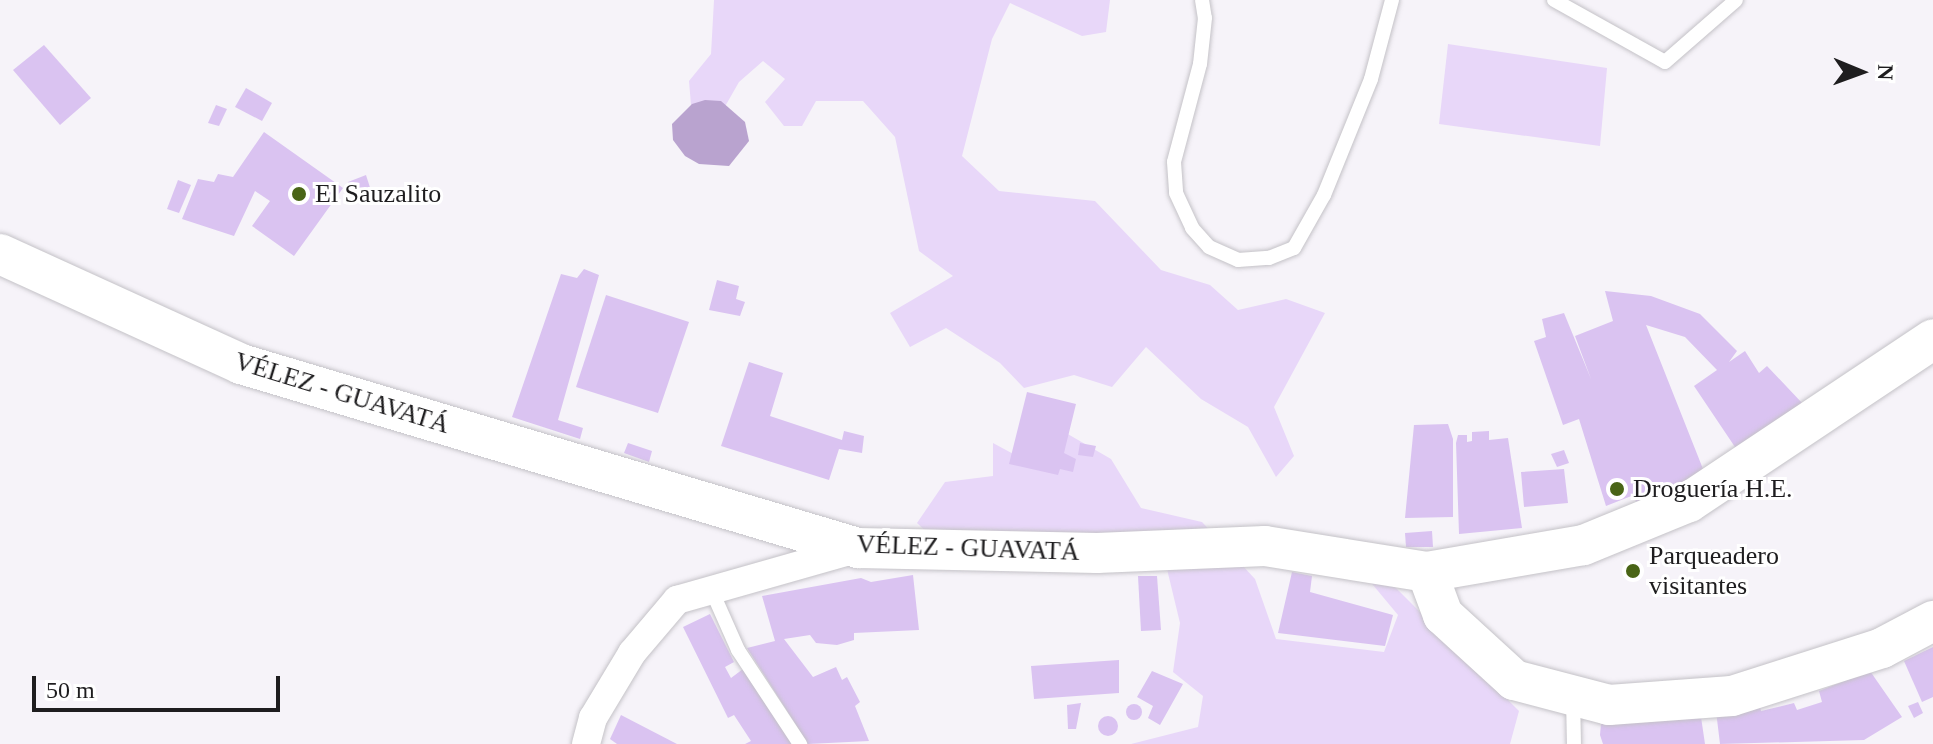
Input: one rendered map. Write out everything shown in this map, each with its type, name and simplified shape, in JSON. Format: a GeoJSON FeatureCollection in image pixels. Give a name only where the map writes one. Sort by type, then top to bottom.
{"type":"FeatureCollection","features":[{"type":"Feature","properties":{"kind":"street","name":"VÉLEZ - GUAVATÁ"},"geometry":{"type":"LineString","coordinates":[[0,254],[241,364],[858,548],[1097,553],[1265,546],[1427,572],[1584,545],[1689,502],[1933,339]]}},
{"type":"Feature","properties":{"kind":"street"},"geometry":{"type":"LineString","coordinates":[[586,744],[593,718],[632,653],[677,600],[858,548]]}},
{"type":"Feature","properties":{"kind":"street"},"geometry":{"type":"LineString","coordinates":[[1427,572],[1443,615],[1499,669],[1533,688],[1609,705],[1732,696],[1882,648],[1933,621]]}},
{"type":"Feature","properties":{"kind":"lane"},"geometry":{"type":"LineString","coordinates":[[1202,0],[1205,18],[1200,64],[1174,162],[1176,193],[1192,228],[1209,247],[1238,260],[1269,258],[1294,248],[1324,195],[1371,79],[1392,0]]}},
{"type":"Feature","properties":{"kind":"lane"},"geometry":{"type":"LineString","coordinates":[[1554,0],[1665,62],[1736,0]]}},
{"type":"Feature","properties":{"kind":"lane"},"geometry":{"type":"LineString","coordinates":[[711,588],[738,650],[800,744]]}},
{"type":"Feature","properties":{"kind":"lane"},"geometry":{"type":"LineString","coordinates":[[1573,697],[1574,744]]}},
{"type":"Feature","properties":{"kind":"shaded area"},"geometry":{"type":"Polygon","coordinates":[[[714,0],[1110,0],[1106,32],[1082,36],[1010,3],[992,39],[962,156],[999,191],[1095,201],[1161,270],[1210,285],[1238,310],[1286,299],[1325,313],[1274,407],[1294,456],[1276,477],[1248,427],[1201,399],[1146,347],[1112,387],[1074,375],[1024,388],[1000,363],[946,328],[910,347],[890,313],[953,276],[919,251],[895,137],[863,101],[816,101],[802,126],[784,126],[765,102],[785,79],[763,61],[739,82],[723,110],[691,105],[689,81],[711,54],[714,0]]]}},
{"type":"Feature","properties":{"kind":"shaded area"},"geometry":{"type":"Polygon","coordinates":[[[1448,44],[1607,68],[1600,146],[1439,124],[1448,44]]]}},
{"type":"Feature","properties":{"kind":"shaded area"},"geometry":{"type":"Polygon","coordinates":[[[705,100],[721,101],[745,122],[749,141],[729,166],[699,164],[685,156],[673,140],[672,124],[692,104],[705,100]]]}},
{"type":"Feature","properties":{"kind":"shaded area"},"geometry":{"type":"Polygon","coordinates":[[[1066,433],[1111,459],[1141,508],[1202,522],[1255,579],[1276,639],[1384,652],[1398,615],[1368,579],[1388,580],[1519,711],[1510,744],[1131,744],[1198,727],[1203,696],[1173,672],[1180,623],[1166,565],[939,544],[917,523],[945,482],[993,476],[993,443],[1019,457],[1066,433]]]}},
{"type":"Feature","properties":{"kind":"building"},"geometry":{"type":"Polygon","coordinates":[[[44,45],[91,98],[60,125],[13,70],[44,45]]]}},
{"type":"Feature","properties":{"kind":"building"},"geometry":{"type":"Polygon","coordinates":[[[246,88],[272,103],[262,121],[235,107],[246,88]]]}},
{"type":"Feature","properties":{"kind":"building"},"geometry":{"type":"Polygon","coordinates":[[[216,105],[227,109],[219,126],[208,123],[216,105]]]}},
{"type":"Feature","properties":{"kind":"building","name":"El Sauzalito"},"geometry":{"type":"Polygon","coordinates":[[[264,132],[343,188],[294,256],[252,226],[270,201],[255,191],[234,236],[182,219],[198,179],[214,182],[218,174],[233,177],[264,132]]]}},
{"type":"Feature","properties":{"kind":"building"},"geometry":{"type":"Polygon","coordinates":[[[366,175],[373,197],[355,203],[348,182],[366,175]]]}},
{"type":"Feature","properties":{"kind":"building"},"geometry":{"type":"Polygon","coordinates":[[[178,180],[191,185],[179,213],[167,209],[178,180]]]}},
{"type":"Feature","properties":{"kind":"building"},"geometry":{"type":"Polygon","coordinates":[[[584,269],[599,275],[558,420],[583,428],[580,439],[512,417],[561,274],[577,278],[584,269]]]}},
{"type":"Feature","properties":{"kind":"building"},"geometry":{"type":"Polygon","coordinates":[[[717,280],[739,286],[736,299],[745,302],[740,316],[709,310],[717,280]]]}},
{"type":"Feature","properties":{"kind":"building"},"geometry":{"type":"Polygon","coordinates":[[[1605,291],[1651,296],[1700,314],[1737,351],[1729,362],[1745,351],[1759,373],[1767,366],[1803,404],[1737,450],[1694,386],[1717,370],[1685,337],[1646,325],[1705,474],[1636,502],[1634,495],[1606,506],[1579,419],[1563,425],[1534,341],[1546,337],[1542,319],[1564,313],[1591,379],[1575,336],[1613,321],[1605,291]]]}},
{"type":"Feature","properties":{"kind":"building"},"geometry":{"type":"Polygon","coordinates":[[[606,295],[689,322],[658,413],[576,387],[606,295]]]}},
{"type":"Feature","properties":{"kind":"building"},"geometry":{"type":"Polygon","coordinates":[[[749,362],[783,373],[770,416],[842,440],[844,431],[864,436],[862,453],[839,449],[829,480],[721,446],[749,362]]]}},
{"type":"Feature","properties":{"kind":"building"},"geometry":{"type":"Polygon","coordinates":[[[1027,392],[1076,404],[1064,453],[1076,459],[1073,472],[1060,469],[1058,475],[1009,464],[1027,392]]]}},
{"type":"Feature","properties":{"kind":"building"},"geometry":{"type":"Polygon","coordinates":[[[1448,424],[1453,439],[1453,517],[1405,518],[1414,425],[1448,424]]]}},
{"type":"Feature","properties":{"kind":"building"},"geometry":{"type":"Polygon","coordinates":[[[1489,431],[1489,440],[1508,438],[1522,528],[1459,534],[1458,435],[1467,435],[1467,442],[1472,441],[1472,432],[1489,431]]]}},
{"type":"Feature","properties":{"kind":"building"},"geometry":{"type":"Polygon","coordinates":[[[628,443],[652,451],[649,462],[624,453],[628,443]]]}},
{"type":"Feature","properties":{"kind":"building"},"geometry":{"type":"Polygon","coordinates":[[[1080,443],[1096,446],[1093,457],[1078,455],[1080,443]]]}},
{"type":"Feature","properties":{"kind":"building"},"geometry":{"type":"Polygon","coordinates":[[[1564,450],[1569,463],[1557,467],[1551,454],[1564,450]]]}},
{"type":"Feature","properties":{"kind":"building"},"geometry":{"type":"Polygon","coordinates":[[[1564,469],[1568,503],[1524,507],[1521,472],[1564,469]]]}},
{"type":"Feature","properties":{"kind":"building"},"geometry":{"type":"Polygon","coordinates":[[[1432,531],[1433,547],[1406,547],[1405,533],[1432,531]]]}},
{"type":"Feature","properties":{"kind":"building"},"geometry":{"type":"Polygon","coordinates":[[[1292,572],[1312,576],[1310,592],[1393,615],[1385,646],[1278,633],[1292,572]]]}},
{"type":"Feature","properties":{"kind":"building"},"geometry":{"type":"Polygon","coordinates":[[[913,575],[919,630],[854,633],[854,640],[837,645],[816,643],[810,635],[784,639],[813,677],[836,667],[842,680],[847,677],[860,702],[855,706],[869,741],[808,744],[747,648],[775,641],[762,596],[861,578],[871,582],[913,575]]]}},
{"type":"Feature","properties":{"kind":"building"},"geometry":{"type":"Polygon","coordinates":[[[1138,576],[1157,576],[1161,630],[1141,631],[1138,576]]]}},
{"type":"Feature","properties":{"kind":"building"},"geometry":{"type":"Polygon","coordinates":[[[710,614],[734,662],[725,667],[731,678],[743,669],[792,744],[745,744],[751,741],[734,715],[728,718],[683,627],[710,614]]]}},
{"type":"Feature","properties":{"kind":"building"},"geometry":{"type":"Polygon","coordinates":[[[1933,647],[1933,697],[1922,702],[1904,661],[1933,647]]]}},
{"type":"Feature","properties":{"kind":"building"},"geometry":{"type":"Polygon","coordinates":[[[1119,660],[1119,693],[1034,699],[1031,666],[1119,660]]]}},
{"type":"Feature","properties":{"kind":"building"},"geometry":{"type":"Polygon","coordinates":[[[1152,671],[1183,684],[1160,725],[1148,718],[1153,706],[1137,697],[1152,671]]]}},
{"type":"Feature","properties":{"kind":"building"},"geometry":{"type":"Polygon","coordinates":[[[1870,671],[1902,717],[1864,740],[1720,744],[1716,711],[1759,702],[1761,711],[1794,703],[1797,710],[1822,702],[1819,691],[1870,671]]]}},
{"type":"Feature","properties":{"kind":"building"},"geometry":{"type":"Polygon","coordinates":[[[1918,702],[1923,713],[1914,718],[1908,706],[1918,702]]]}},
{"type":"Feature","properties":{"kind":"building"},"geometry":{"type":"Polygon","coordinates":[[[1081,703],[1076,729],[1068,729],[1067,705],[1081,703]]]}},
{"type":"Feature","properties":{"kind":"building"},"geometry":{"type":"Polygon","coordinates":[[[1134,704],[1142,712],[1134,720],[1126,712],[1134,704]]]}},
{"type":"Feature","properties":{"kind":"building"},"geometry":{"type":"Polygon","coordinates":[[[621,715],[677,744],[617,744],[610,739],[621,715]]]}},
{"type":"Feature","properties":{"kind":"building"},"geometry":{"type":"Polygon","coordinates":[[[1108,716],[1115,719],[1118,726],[1115,733],[1108,736],[1101,733],[1098,726],[1101,719],[1108,716]]]}},
{"type":"Feature","properties":{"kind":"building"},"geometry":{"type":"Polygon","coordinates":[[[1701,717],[1705,744],[1603,744],[1600,735],[1601,724],[1701,717]]]}},
{"type":"Feature","properties":{"kind":"place","name":"El Sauzalito"},"geometry":{"type":"Point","coordinates":[299,194]}},
{"type":"Feature","properties":{"kind":"place","name":"Droguería H.E."},"geometry":{"type":"Point","coordinates":[1617,489]}},
{"type":"Feature","properties":{"kind":"place","name":"Parqueadero visitantes"},"geometry":{"type":"Point","coordinates":[1633,571]}}]}
